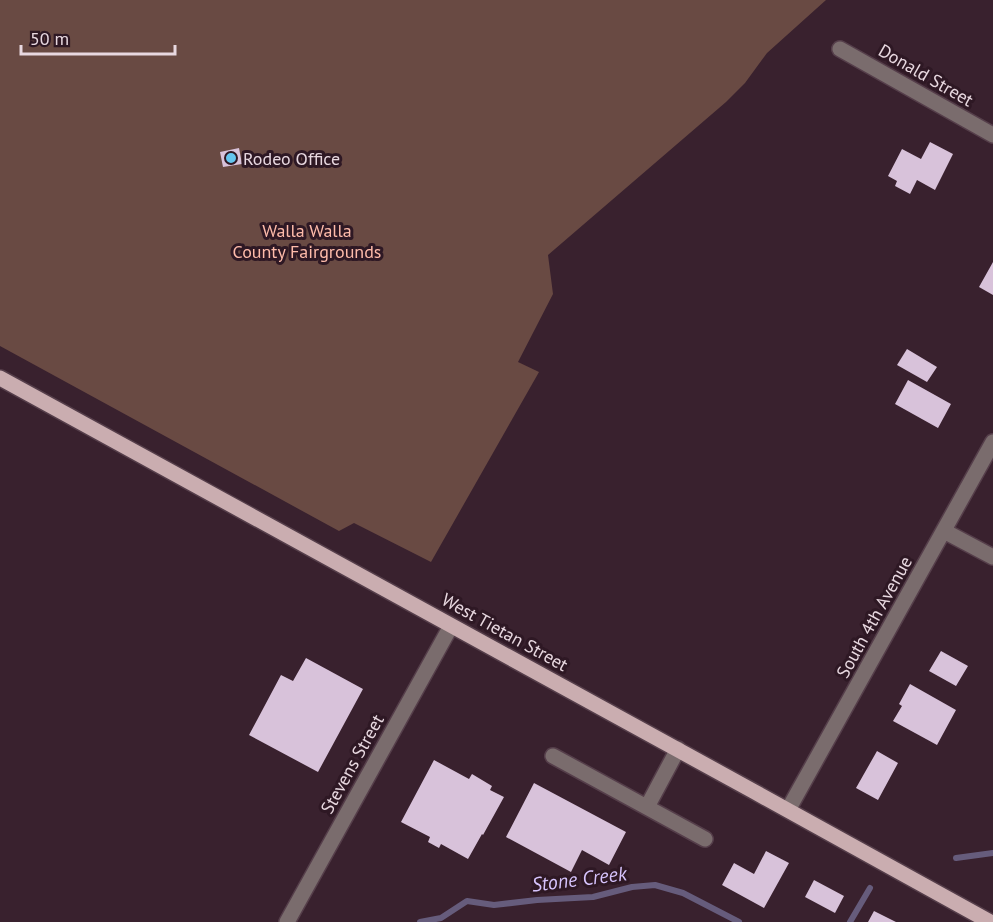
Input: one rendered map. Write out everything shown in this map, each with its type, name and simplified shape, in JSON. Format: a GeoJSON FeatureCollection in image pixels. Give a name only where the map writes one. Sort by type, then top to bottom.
{"type":"FeatureCollection","features":[{"type":"Feature","properties":{"kind":"main road","name":"West Tietan Street"},"geometry":{"type":"LineString","coordinates":[[0,378],[990,922]]}},
{"type":"Feature","properties":{"kind":"street","name":"Donald Street"},"geometry":{"type":"LineString","coordinates":[[840,49],[993,135]]}},
{"type":"Feature","properties":{"kind":"street","name":"South 4th Avenue"},"geometry":{"type":"LineString","coordinates":[[788,810],[993,442]]}},
{"type":"Feature","properties":{"kind":"street"},"geometry":{"type":"LineString","coordinates":[[944,531],[993,557]]}},
{"type":"Feature","properties":{"kind":"street","name":"Stevens Street"},"geometry":{"type":"LineString","coordinates":[[287,922],[451,626]]}},
{"type":"Feature","properties":{"kind":"street"},"geometry":{"type":"LineString","coordinates":[[647,807],[678,749]]}},
{"type":"Feature","properties":{"kind":"street"},"geometry":{"type":"LineString","coordinates":[[553,756],[705,838]]}},
{"type":"Feature","properties":{"kind":"green space","name":"Walla Walla County Fairgrounds"},"geometry":{"type":"Polygon","coordinates":[[[0,0],[826,0],[767,53],[745,83],[726,102],[548,255],[553,294],[518,362],[539,372],[431,562],[354,523],[339,531],[0,346],[0,0]]]}},
{"type":"Feature","properties":{"kind":"building"},"geometry":{"type":"Polygon","coordinates":[[[930,142],[953,154],[935,190],[917,180],[910,194],[895,186],[897,181],[888,176],[902,149],[921,159],[930,142]]]}},
{"type":"Feature","properties":{"kind":"building","name":"Rodeo Office"},"geometry":{"type":"Polygon","coordinates":[[[239,148],[242,164],[223,167],[220,152],[239,148]]]}},
{"type":"Feature","properties":{"kind":"building"},"geometry":{"type":"Polygon","coordinates":[[[993,262],[993,295],[979,287],[993,262]]]}},
{"type":"Feature","properties":{"kind":"building"},"geometry":{"type":"Polygon","coordinates":[[[907,349],[937,367],[927,382],[897,365],[907,349]]]}},
{"type":"Feature","properties":{"kind":"building"},"geometry":{"type":"Polygon","coordinates":[[[908,380],[951,404],[938,428],[895,404],[908,380]]]}},
{"type":"Feature","properties":{"kind":"building"},"geometry":{"type":"Polygon","coordinates":[[[941,651],[968,666],[956,686],[929,671],[941,651]]]}},
{"type":"Feature","properties":{"kind":"building"},"geometry":{"type":"Polygon","coordinates":[[[306,658],[363,689],[318,772],[249,735],[281,675],[293,681],[306,658]]]}},
{"type":"Feature","properties":{"kind":"building"},"geometry":{"type":"Polygon","coordinates":[[[910,684],[956,710],[937,745],[893,721],[902,706],[899,704],[910,684]]]}},
{"type":"Feature","properties":{"kind":"building"},"geometry":{"type":"Polygon","coordinates":[[[877,751],[898,763],[878,800],[856,788],[877,751]]]}},
{"type":"Feature","properties":{"kind":"building"},"geometry":{"type":"Polygon","coordinates":[[[434,760],[469,779],[472,774],[492,786],[490,790],[504,797],[468,859],[441,844],[439,848],[428,842],[430,837],[401,822],[434,760]]]}},
{"type":"Feature","properties":{"kind":"building"},"geometry":{"type":"Polygon","coordinates":[[[534,783],[626,832],[609,865],[582,850],[571,872],[506,837],[534,783]]]}},
{"type":"Feature","properties":{"kind":"building"},"geometry":{"type":"Polygon","coordinates":[[[766,851],[789,863],[764,908],[722,885],[734,863],[754,874],[766,851]]]}},
{"type":"Feature","properties":{"kind":"building"},"geometry":{"type":"Polygon","coordinates":[[[814,880],[844,896],[835,913],[805,897],[814,880]]]}},
{"type":"Feature","properties":{"kind":"building"},"geometry":{"type":"Polygon","coordinates":[[[874,911],[896,922],[868,922],[874,911]]]}},
{"type":"Feature","properties":{"kind":"waterway","name":"Stone Creek"},"geometry":{"type":"LineString","coordinates":[[956,858],[993,853]]}},
{"type":"Feature","properties":{"kind":"waterway","name":"Stone Creek"},"geometry":{"type":"LineString","coordinates":[[420,922],[441,918],[467,901],[494,905],[593,897],[632,887],[655,885],[683,893],[739,922]]}},
{"type":"Feature","properties":{"kind":"waterway","name":"Stone Creek"},"geometry":{"type":"LineString","coordinates":[[850,922],[870,888]]}},
{"type":"Feature","properties":{"kind":"place","name":"Rodeo Office"},"geometry":{"type":"Point","coordinates":[231,158]}}]}
